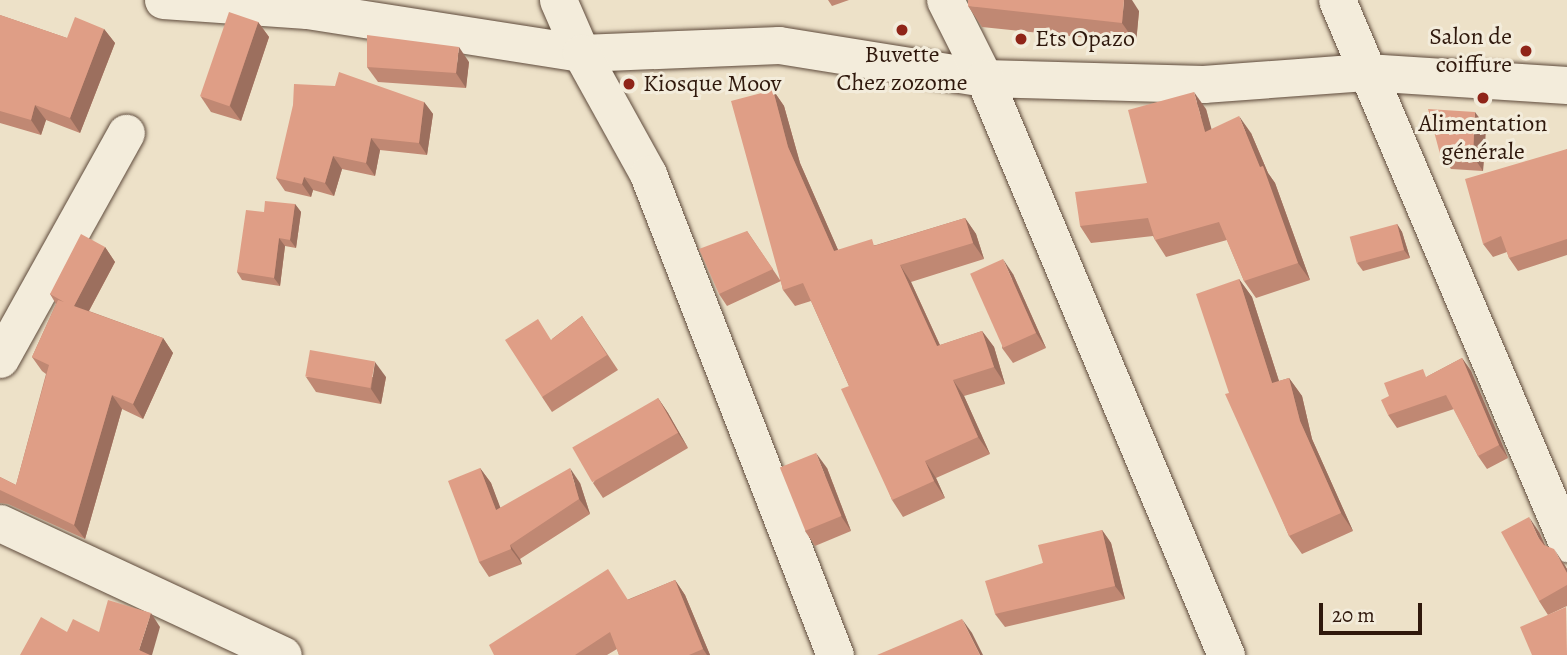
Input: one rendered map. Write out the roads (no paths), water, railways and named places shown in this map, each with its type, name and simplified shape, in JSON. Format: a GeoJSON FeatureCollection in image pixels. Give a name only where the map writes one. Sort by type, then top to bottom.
{"type":"FeatureCollection","features":[{"type":"Feature","properties":{"kind":"street"},"geometry":{"type":"LineString","coordinates":[[163,0],[307,10],[582,53],[779,45],[984,78],[1203,83],[1366,72],[1567,85]]}},
{"type":"Feature","properties":{"kind":"street"},"geometry":{"type":"LineString","coordinates":[[558,0],[582,53],[648,174],[835,655]]}},
{"type":"Feature","properties":{"kind":"street"},"geometry":{"type":"LineString","coordinates":[[945,0],[984,78],[1226,655]]}},
{"type":"Feature","properties":{"kind":"street"},"geometry":{"type":"LineString","coordinates":[[1337,0],[1567,543]]}},
{"type":"Feature","properties":{"kind":"street"},"geometry":{"type":"LineString","coordinates":[[0,359],[126,133]]}},
{"type":"Feature","properties":{"kind":"street"},"geometry":{"type":"LineString","coordinates":[[0,523],[283,655]]}},
{"type":"Feature","properties":{"kind":"place","name":"Buvette Chez zozome"},"geometry":{"type":"Point","coordinates":[902,30]}},
{"type":"Feature","properties":{"kind":"place","name":"Ets Opazo"},"geometry":{"type":"Point","coordinates":[1021,39]}},
{"type":"Feature","properties":{"kind":"place","name":"Salon de coiffure"},"geometry":{"type":"Point","coordinates":[1526,51]}},
{"type":"Feature","properties":{"kind":"place","name":"Kiosque Moov"},"geometry":{"type":"Point","coordinates":[629,84]}},
{"type":"Feature","properties":{"kind":"place","name":"Alimentation générale"},"geometry":{"type":"Point","coordinates":[1483,98]}}]}
